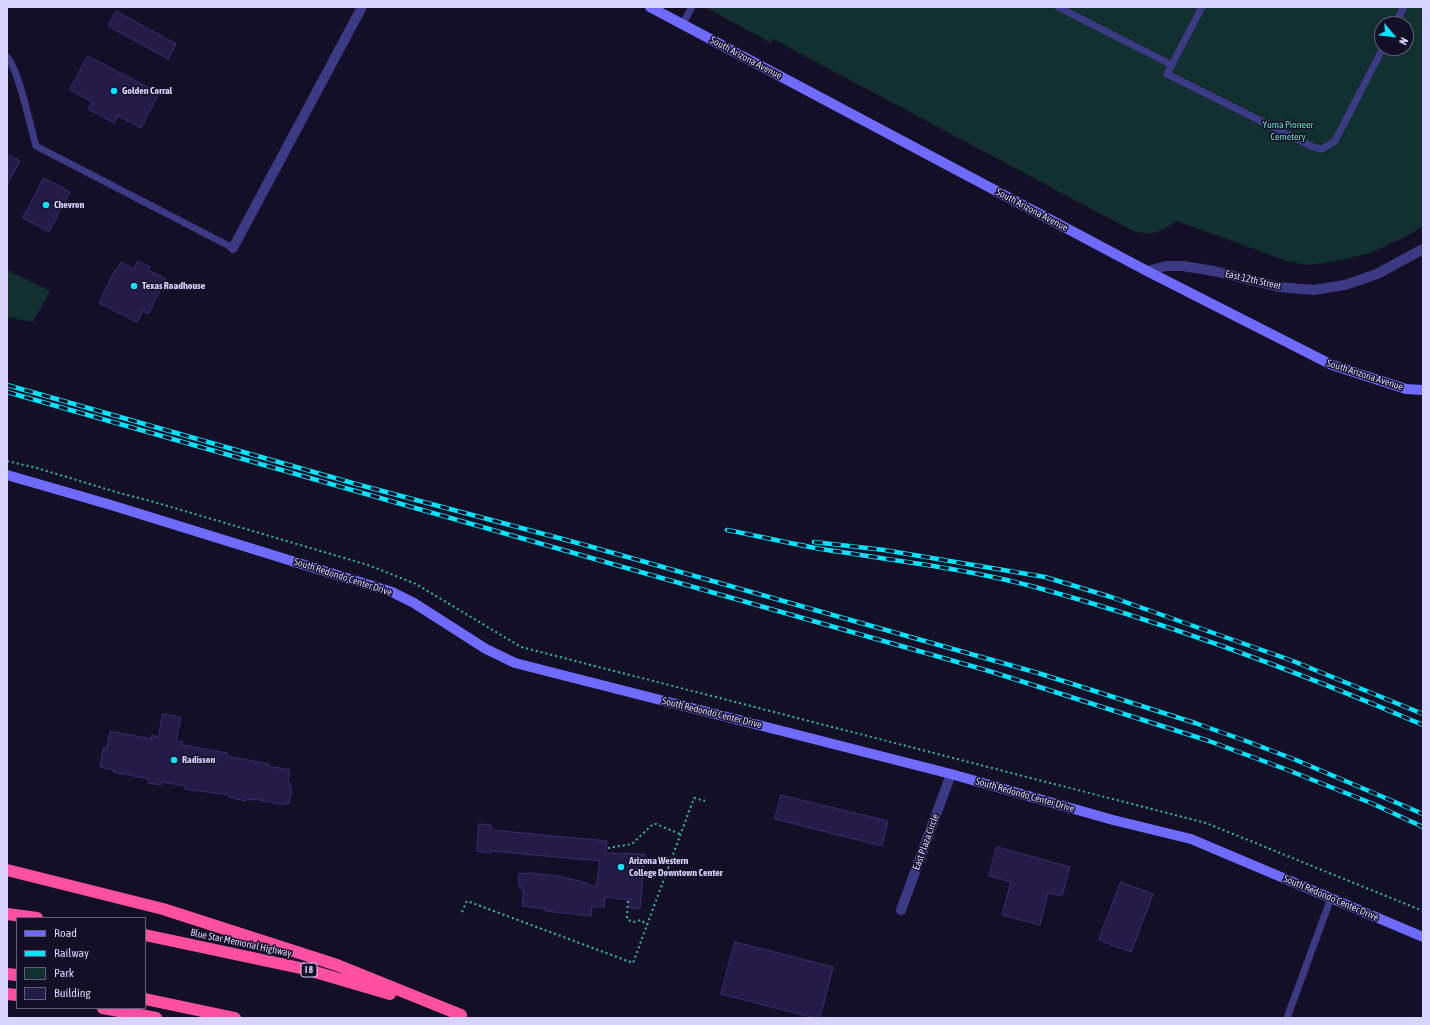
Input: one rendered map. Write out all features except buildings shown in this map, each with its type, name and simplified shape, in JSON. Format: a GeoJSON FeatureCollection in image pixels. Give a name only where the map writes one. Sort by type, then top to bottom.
{"type":"FeatureCollection","features":[{"type":"Feature","properties":{"kind":"highway"},"geometry":{"type":"LineString","coordinates":[[7,870],[163,909],[337,965],[465,1016]]}},
{"type":"Feature","properties":{"kind":"highway"},"geometry":{"type":"LineString","coordinates":[[7,914],[30,917]]}},
{"type":"Feature","properties":{"kind":"highway","name":"Blue Star Memorial Highway"},"geometry":{"type":"LineString","coordinates":[[146,935],[305,969],[465,1016]]}},
{"type":"Feature","properties":{"kind":"highway"},"geometry":{"type":"LineString","coordinates":[[146,999],[235,1018]]}},
{"type":"Feature","properties":{"kind":"highway"},"geometry":{"type":"LineString","coordinates":[[108,1009],[156,1018]]}},
{"type":"Feature","properties":{"kind":"street"},"geometry":{"type":"LineString","coordinates":[[233,248],[362,7]]}},
{"type":"Feature","properties":{"kind":"street","name":"South Arizona Avenue"},"geometry":{"type":"LineString","coordinates":[[650,7],[1147,271],[1332,365],[1406,389],[1423,390]]}},
{"type":"Feature","properties":{"kind":"street","name":"East 12th Street"},"geometry":{"type":"LineString","coordinates":[[1147,271],[1166,266],[1183,266],[1214,271],[1278,287],[1314,290],[1345,285],[1377,274],[1423,249]]}},
{"type":"Feature","properties":{"kind":"street","name":"South Redondo Center Drive"},"geometry":{"type":"LineString","coordinates":[[7,475],[392,592],[414,603],[486,649],[515,663],[951,774],[1106,818],[1202,843],[1423,937]]}},
{"type":"Feature","properties":{"kind":"street","name":"East Plaza Circle"},"geometry":{"type":"LineString","coordinates":[[901,910],[951,774]]}},
{"type":"Feature","properties":{"kind":"lane"},"geometry":{"type":"LineString","coordinates":[[682,25],[692,7]]}},
{"type":"Feature","properties":{"kind":"lane"},"geometry":{"type":"LineString","coordinates":[[1058,7],[1172,65]]}},
{"type":"Feature","properties":{"kind":"lane"},"geometry":{"type":"LineString","coordinates":[[1202,7],[1167,74],[1313,147],[1322,149],[1335,141],[1379,56]]}},
{"type":"Feature","properties":{"kind":"lane"},"geometry":{"type":"LineString","coordinates":[[1399,16],[1404,7]]}},
{"type":"Feature","properties":{"kind":"lane"},"geometry":{"type":"LineString","coordinates":[[7,57],[10,60],[16,75],[36,146],[233,248]]}},
{"type":"Feature","properties":{"kind":"lane"},"geometry":{"type":"LineString","coordinates":[[1287,1018],[1331,898]]}},
{"type":"Feature","properties":{"kind":"path"},"geometry":{"type":"LineString","coordinates":[[7,461],[37,468],[368,565],[416,584],[521,647],[1206,823],[1423,911]]}},
{"type":"Feature","properties":{"kind":"path"},"geometry":{"type":"LineString","coordinates":[[462,912],[467,901],[633,963],[694,798],[705,801]]}},
{"type":"Feature","properties":{"kind":"path"},"geometry":{"type":"LineString","coordinates":[[608,848],[632,844],[653,824],[681,834]]}},
{"type":"Feature","properties":{"kind":"path"},"geometry":{"type":"LineString","coordinates":[[628,901],[628,920],[634,922],[641,920],[647,925]]}},
{"type":"Feature","properties":{"kind":"green space","name":"Yuma Pioneer Cemetery"},"geometry":{"type":"Polygon","coordinates":[[[705,7],[1423,7],[1423,226],[1407,236],[1370,253],[1333,262],[1307,265],[1287,261],[1177,221],[1156,233],[1145,233],[1131,230],[773,39],[771,43],[705,7]]]}},
{"type":"Feature","properties":{"kind":"green space"},"geometry":{"type":"Polygon","coordinates":[[[7,270],[50,291],[33,322],[7,317],[7,270]]]}},
{"type":"Feature","properties":{"kind":"railway"},"geometry":{"type":"LineString","coordinates":[[7,385],[356,484],[585,545],[1038,673],[1195,723],[1246,741],[1296,760],[1423,814]]}},
{"type":"Feature","properties":{"kind":"railway"},"geometry":{"type":"LineString","coordinates":[[7,392],[989,671],[1209,741],[1371,803],[1423,827]]}},
{"type":"Feature","properties":{"kind":"railway"},"geometry":{"type":"LineString","coordinates":[[727,530],[812,547],[963,571],[1035,587],[1134,616],[1231,649],[1280,667],[1423,725]]}},
{"type":"Feature","properties":{"kind":"railway"},"geometry":{"type":"LineString","coordinates":[[814,542],[884,550],[1045,577],[1111,597],[1293,661],[1423,714]]}},
{"type":"Feature","properties":{"kind":"place","name":"Golden Corral"},"geometry":{"type":"Point","coordinates":[114,91]}},
{"type":"Feature","properties":{"kind":"place","name":"Chevron"},"geometry":{"type":"Point","coordinates":[46,205]}},
{"type":"Feature","properties":{"kind":"place","name":"Texas Roadhouse"},"geometry":{"type":"Point","coordinates":[134,286]}},
{"type":"Feature","properties":{"kind":"place","name":"Radisson"},"geometry":{"type":"Point","coordinates":[174,760]}},
{"type":"Feature","properties":{"kind":"place","name":"Arizona Western College Downtown Center"},"geometry":{"type":"Point","coordinates":[621,867]}}]}
